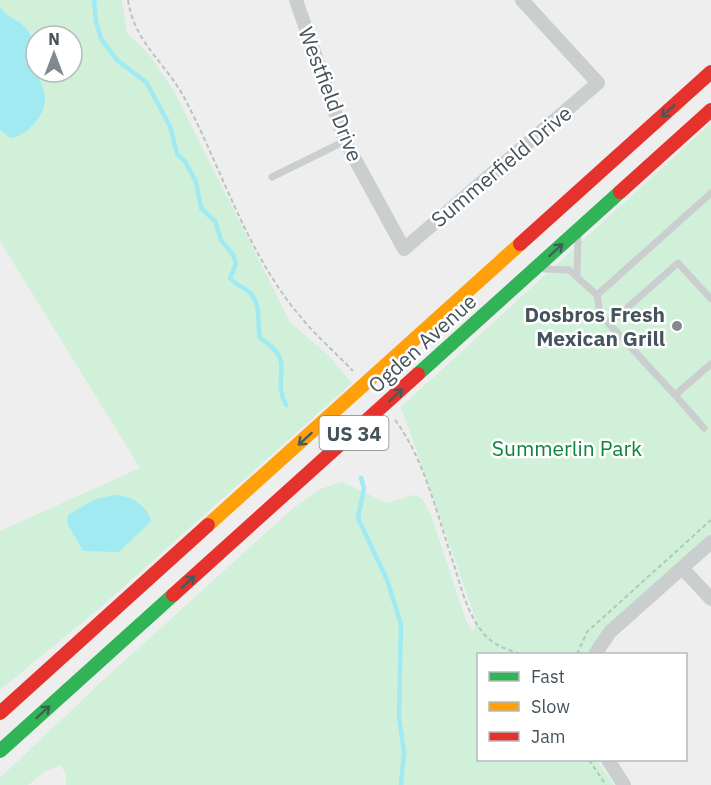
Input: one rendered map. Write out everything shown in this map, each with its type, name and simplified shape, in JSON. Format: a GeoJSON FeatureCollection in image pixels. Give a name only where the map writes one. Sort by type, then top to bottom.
{"type":"FeatureCollection","features":[{"type":"Feature","properties":{"kind":"main road","name":"Ogden Avenue"},"geometry":{"type":"LineString","coordinates":[[0,713],[711,72]]}},
{"type":"Feature","properties":{"kind":"main road","name":"Ogden Avenue"},"geometry":{"type":"LineString","coordinates":[[0,752],[711,110]]}},
{"type":"Feature","properties":{"kind":"street","name":"Westfield Drive"},"geometry":{"type":"LineString","coordinates":[[296,0],[345,141],[404,249]]}},
{"type":"Feature","properties":{"kind":"street","name":"Summerfield Drive"},"geometry":{"type":"LineString","coordinates":[[404,249],[598,83],[522,0]]}},
{"type":"Feature","properties":{"kind":"street"},"geometry":{"type":"LineString","coordinates":[[596,653],[610,632],[711,542]]}},
{"type":"Feature","properties":{"kind":"street"},"geometry":{"type":"LineString","coordinates":[[682,568],[711,599]]}},
{"type":"Feature","properties":{"kind":"street"},"geometry":{"type":"LineString","coordinates":[[609,761],[624,785]]}},
{"type":"Feature","properties":{"kind":"lane"},"geometry":{"type":"LineString","coordinates":[[272,177],[345,141]]}},
{"type":"Feature","properties":{"kind":"lane"},"geometry":{"type":"LineString","coordinates":[[597,295],[711,193]]}},
{"type":"Feature","properties":{"kind":"lane"},"geometry":{"type":"LineString","coordinates":[[577,274],[579,230]]}},
{"type":"Feature","properties":{"kind":"lane"},"geometry":{"type":"LineString","coordinates":[[609,324],[678,263],[711,299]]}},
{"type":"Feature","properties":{"kind":"lane"},"geometry":{"type":"LineString","coordinates":[[535,270],[559,268],[577,274],[597,295],[600,314],[704,428]]}},
{"type":"Feature","properties":{"kind":"lane"},"geometry":{"type":"LineString","coordinates":[[675,395],[711,364]]}},
{"type":"Feature","properties":{"kind":"path"},"geometry":{"type":"LineString","coordinates":[[128,0],[138,35],[160,61],[186,99],[263,261],[299,315],[355,373]]}},
{"type":"Feature","properties":{"kind":"path"},"geometry":{"type":"LineString","coordinates":[[393,417],[405,432],[426,485],[463,594],[477,623],[500,647],[518,653]]}},
{"type":"Feature","properties":{"kind":"path"},"geometry":{"type":"LineString","coordinates":[[590,761],[606,785]]}},
{"type":"Feature","properties":{"kind":"green space"},"geometry":{"type":"Polygon","coordinates":[[[0,0],[122,0],[127,33],[148,53],[174,91],[290,322],[329,356],[352,383],[101,607],[0,690],[0,531],[140,468],[0,241],[0,0]]]}},
{"type":"Feature","properties":{"kind":"green space","name":"Summerlin Park"},"geometry":{"type":"Polygon","coordinates":[[[711,123],[711,536],[586,653],[477,653],[477,761],[598,761],[614,785],[66,785],[66,775],[61,765],[46,771],[28,785],[0,785],[0,778],[100,683],[292,509],[320,489],[342,482],[387,503],[414,495],[422,498],[431,515],[466,621],[473,631],[477,623],[401,407],[711,123]]]}},
{"type":"Feature","properties":{"kind":"water"},"geometry":{"type":"Polygon","coordinates":[[[0,7],[24,26],[24,84],[41,84],[45,97],[41,113],[33,125],[22,134],[10,138],[0,130],[0,7]]]}},
{"type":"Feature","properties":{"kind":"water"},"geometry":{"type":"Polygon","coordinates":[[[115,495],[137,502],[146,510],[151,521],[119,552],[83,551],[67,523],[68,515],[95,499],[115,495]]]}},
{"type":"Feature","properties":{"kind":"waterway"},"geometry":{"type":"LineString","coordinates":[[94,0],[101,39],[118,61],[146,82],[170,126],[177,154],[185,161],[196,182],[201,208],[215,221],[221,240],[233,255],[236,264],[230,278],[250,292],[255,300],[260,338],[272,347],[281,362],[282,394],[286,405]]}},
{"type":"Feature","properties":{"kind":"waterway"},"geometry":{"type":"LineString","coordinates":[[361,478],[364,488],[358,518],[387,580],[401,624],[399,717],[404,752],[401,785]]}},
{"type":"Feature","properties":{"kind":"traffic: fast"},"geometry":{"type":"LineString","coordinates":[[418,374],[620,192]]}},
{"type":"Feature","properties":{"kind":"traffic: fast"},"geometry":{"type":"LineString","coordinates":[[0,751],[173,595]]}},
{"type":"Feature","properties":{"kind":"traffic: slow"},"geometry":{"type":"LineString","coordinates":[[208,525],[520,244]]}},
{"type":"Feature","properties":{"kind":"traffic: jam"},"geometry":{"type":"LineString","coordinates":[[520,244],[711,72]]}},
{"type":"Feature","properties":{"kind":"traffic: jam"},"geometry":{"type":"LineString","coordinates":[[620,192],[711,110]]}},
{"type":"Feature","properties":{"kind":"traffic: jam"},"geometry":{"type":"LineString","coordinates":[[173,595],[418,374]]}},
{"type":"Feature","properties":{"kind":"traffic: jam"},"geometry":{"type":"LineString","coordinates":[[0,713],[208,525]]}},
{"type":"Feature","properties":{"kind":"place","name":"Dosbros Fresh Mexican Grill"},"geometry":{"type":"Point","coordinates":[677,326]}}]}
